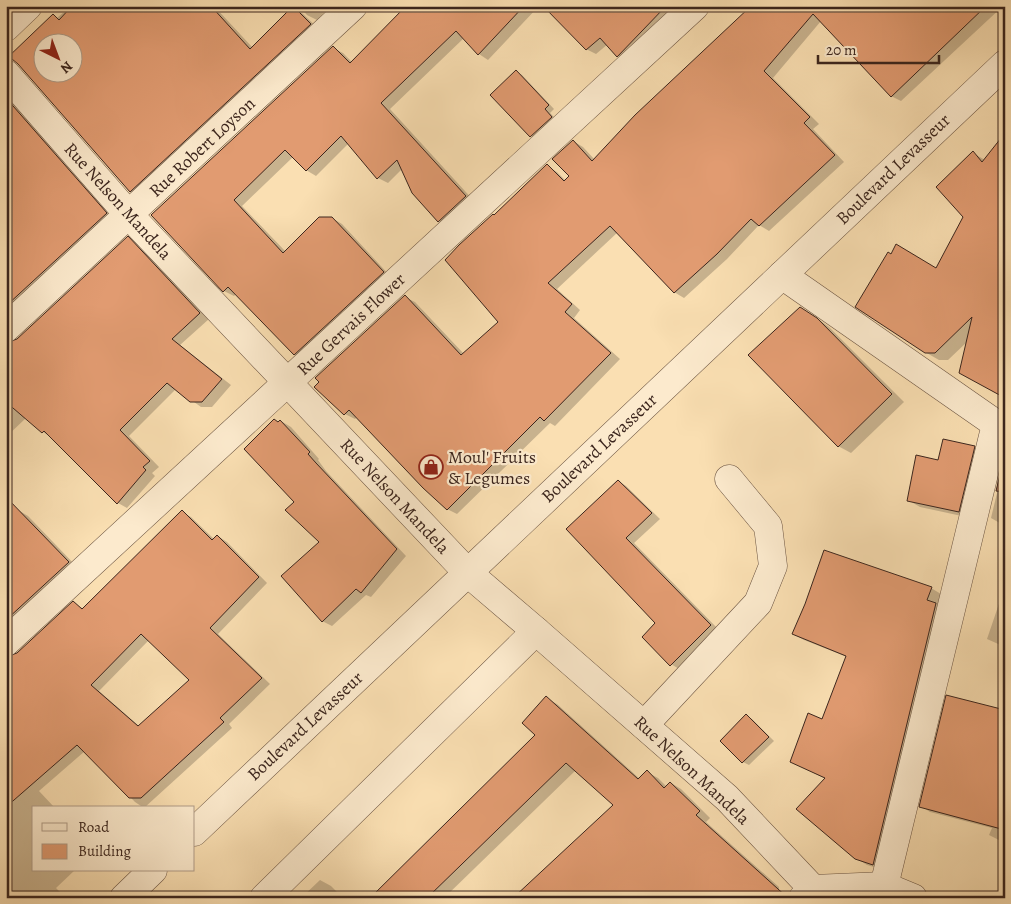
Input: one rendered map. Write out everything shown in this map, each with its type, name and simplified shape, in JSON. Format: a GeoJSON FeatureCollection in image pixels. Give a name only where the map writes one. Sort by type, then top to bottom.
{"type":"FeatureCollection","features":[{"type":"Feature","properties":{"kind":"street"},"geometry":{"type":"LineString","coordinates":[[6,27],[28,6]]}},
{"type":"Feature","properties":{"kind":"street","name":"Rue Robert Loyson"},"geometry":{"type":"LineString","coordinates":[[6,328],[353,6]]}},
{"type":"Feature","properties":{"kind":"street","name":"Rue Gervais Flower"},"geometry":{"type":"LineString","coordinates":[[6,642],[695,6]]}},
{"type":"Feature","properties":{"kind":"street","name":"Boulevard Levasseur"},"geometry":{"type":"LineString","coordinates":[[195,831],[1005,64]]}},
{"type":"Feature","properties":{"kind":"street","name":"Rue Nelson Mandela"},"geometry":{"type":"LineString","coordinates":[[6,74],[129,215],[468,573],[727,798],[808,893]]}},
{"type":"Feature","properties":{"kind":"street"},"geometry":{"type":"LineString","coordinates":[[782,275],[996,424],[884,886]]}},
{"type":"Feature","properties":{"kind":"street"},"geometry":{"type":"LineString","coordinates":[[644,725],[758,603],[773,566],[768,526],[729,479]]}},
{"type":"Feature","properties":{"kind":"street"},"geometry":{"type":"LineString","coordinates":[[264,898],[536,631]]}},
{"type":"Feature","properties":{"kind":"street"},"geometry":{"type":"LineString","coordinates":[[124,898],[151,872]]}},
{"type":"Feature","properties":{"kind":"street"},"geometry":{"type":"LineString","coordinates":[[808,893],[884,886],[913,898]]}},
{"type":"Feature","properties":{"kind":"building"},"geometry":{"type":"Polygon","coordinates":[[[72,6],[211,6],[250,49],[293,6],[311,24],[130,192],[34,82],[82,82],[82,32],[34,32],[53,14],[59,20],[72,6]]]}},
{"type":"Feature","properties":{"kind":"building"},"geometry":{"type":"Polygon","coordinates":[[[406,6],[524,6],[478,55],[456,31],[381,103],[466,196],[438,222],[412,193],[397,160],[377,179],[341,136],[306,171],[285,150],[234,200],[283,253],[319,217],[332,217],[384,272],[294,355],[228,287],[223,292],[151,215],[333,46],[350,63],[406,6]]]}},
{"type":"Feature","properties":{"kind":"building"},"geometry":{"type":"Polygon","coordinates":[[[543,6],[666,6],[617,57],[600,38],[586,50],[543,6]]]}},
{"type":"Feature","properties":{"kind":"building"},"geometry":{"type":"Polygon","coordinates":[[[751,6],[986,6],[891,97],[813,14],[764,71],[810,117],[804,123],[835,155],[759,226],[751,219],[717,254],[674,293],[610,226],[548,283],[572,304],[565,312],[611,353],[544,421],[540,417],[447,510],[423,488],[349,410],[344,415],[314,387],[319,382],[315,378],[405,295],[461,355],[498,322],[445,260],[547,164],[564,181],[569,176],[552,159],[573,140],[592,161],[635,115],[751,6]]]}},
{"type":"Feature","properties":{"kind":"building"},"geometry":{"type":"Polygon","coordinates":[[[32,34],[32,80],[12,59],[6,59],[32,34]]]}},
{"type":"Feature","properties":{"kind":"building"},"geometry":{"type":"Polygon","coordinates":[[[516,70],[549,105],[545,109],[552,117],[530,137],[490,95],[516,70]]]}},
{"type":"Feature","properties":{"kind":"building"},"geometry":{"type":"Polygon","coordinates":[[[6,98],[107,213],[6,306],[6,98]]]}},
{"type":"Feature","properties":{"kind":"building"},"geometry":{"type":"Polygon","coordinates":[[[1005,133],[1005,398],[959,373],[972,317],[935,353],[925,353],[855,307],[888,252],[891,254],[896,244],[936,268],[963,217],[936,187],[973,151],[982,162],[1005,133]]]}},
{"type":"Feature","properties":{"kind":"building"},"geometry":{"type":"Polygon","coordinates":[[[128,236],[200,313],[172,339],[222,379],[202,402],[190,402],[167,383],[120,430],[150,461],[143,467],[146,470],[117,504],[44,431],[42,433],[6,402],[6,343],[17,339],[128,236]]]}},
{"type":"Feature","properties":{"kind":"building"},"geometry":{"type":"Polygon","coordinates":[[[800,307],[817,318],[892,394],[838,447],[748,355],[800,307]]]}},
{"type":"Feature","properties":{"kind":"building"},"geometry":{"type":"Polygon","coordinates":[[[274,419],[278,422],[280,420],[310,452],[308,454],[316,463],[397,549],[361,593],[356,589],[322,622],[281,576],[319,542],[285,510],[294,502],[244,449],[274,419]]]}},
{"type":"Feature","properties":{"kind":"building"},"geometry":{"type":"Polygon","coordinates":[[[943,439],[975,446],[959,512],[907,501],[916,455],[938,460],[943,439]]]}},
{"type":"Feature","properties":{"kind":"building"},"geometry":{"type":"Polygon","coordinates":[[[1005,454],[1005,492],[996,491],[1005,454]]]}},
{"type":"Feature","properties":{"kind":"building"},"geometry":{"type":"Polygon","coordinates":[[[618,480],[652,513],[626,538],[711,625],[670,666],[642,637],[655,623],[566,529],[618,480]]]}},
{"type":"Feature","properties":{"kind":"building"},"geometry":{"type":"Polygon","coordinates":[[[6,497],[69,562],[6,620],[6,497]]]}},
{"type":"Feature","properties":{"kind":"building"},"geometry":{"type":"Polygon","coordinates":[[[182,510],[212,540],[217,535],[259,577],[210,628],[262,678],[220,718],[224,722],[141,798],[129,798],[77,745],[6,807],[6,657],[17,653],[73,601],[82,609],[182,510]],[[141,634],[91,685],[138,726],[189,680],[141,634]]]}},
{"type":"Feature","properties":{"kind":"building"},"geometry":{"type":"Polygon","coordinates":[[[824,550],[932,587],[927,600],[936,603],[873,865],[855,859],[796,809],[825,778],[790,762],[808,713],[822,719],[846,656],[792,634],[824,550]]]}},
{"type":"Feature","properties":{"kind":"building"},"geometry":{"type":"Polygon","coordinates":[[[946,695],[1005,710],[1005,830],[919,807],[946,695]]]}},
{"type":"Feature","properties":{"kind":"building"},"geometry":{"type":"Polygon","coordinates":[[[546,696],[638,779],[647,770],[664,788],[670,782],[700,811],[696,815],[788,898],[513,898],[613,805],[566,763],[427,898],[370,898],[535,735],[522,723],[546,696]]]}},
{"type":"Feature","properties":{"kind":"building"},"geometry":{"type":"Polygon","coordinates":[[[746,714],[769,737],[742,763],[720,741],[746,714]]]}},
{"type":"Feature","properties":{"kind":"place","name":"Moul' Fruits & Legumes"},"geometry":{"type":"Point","coordinates":[431,467]}}]}
